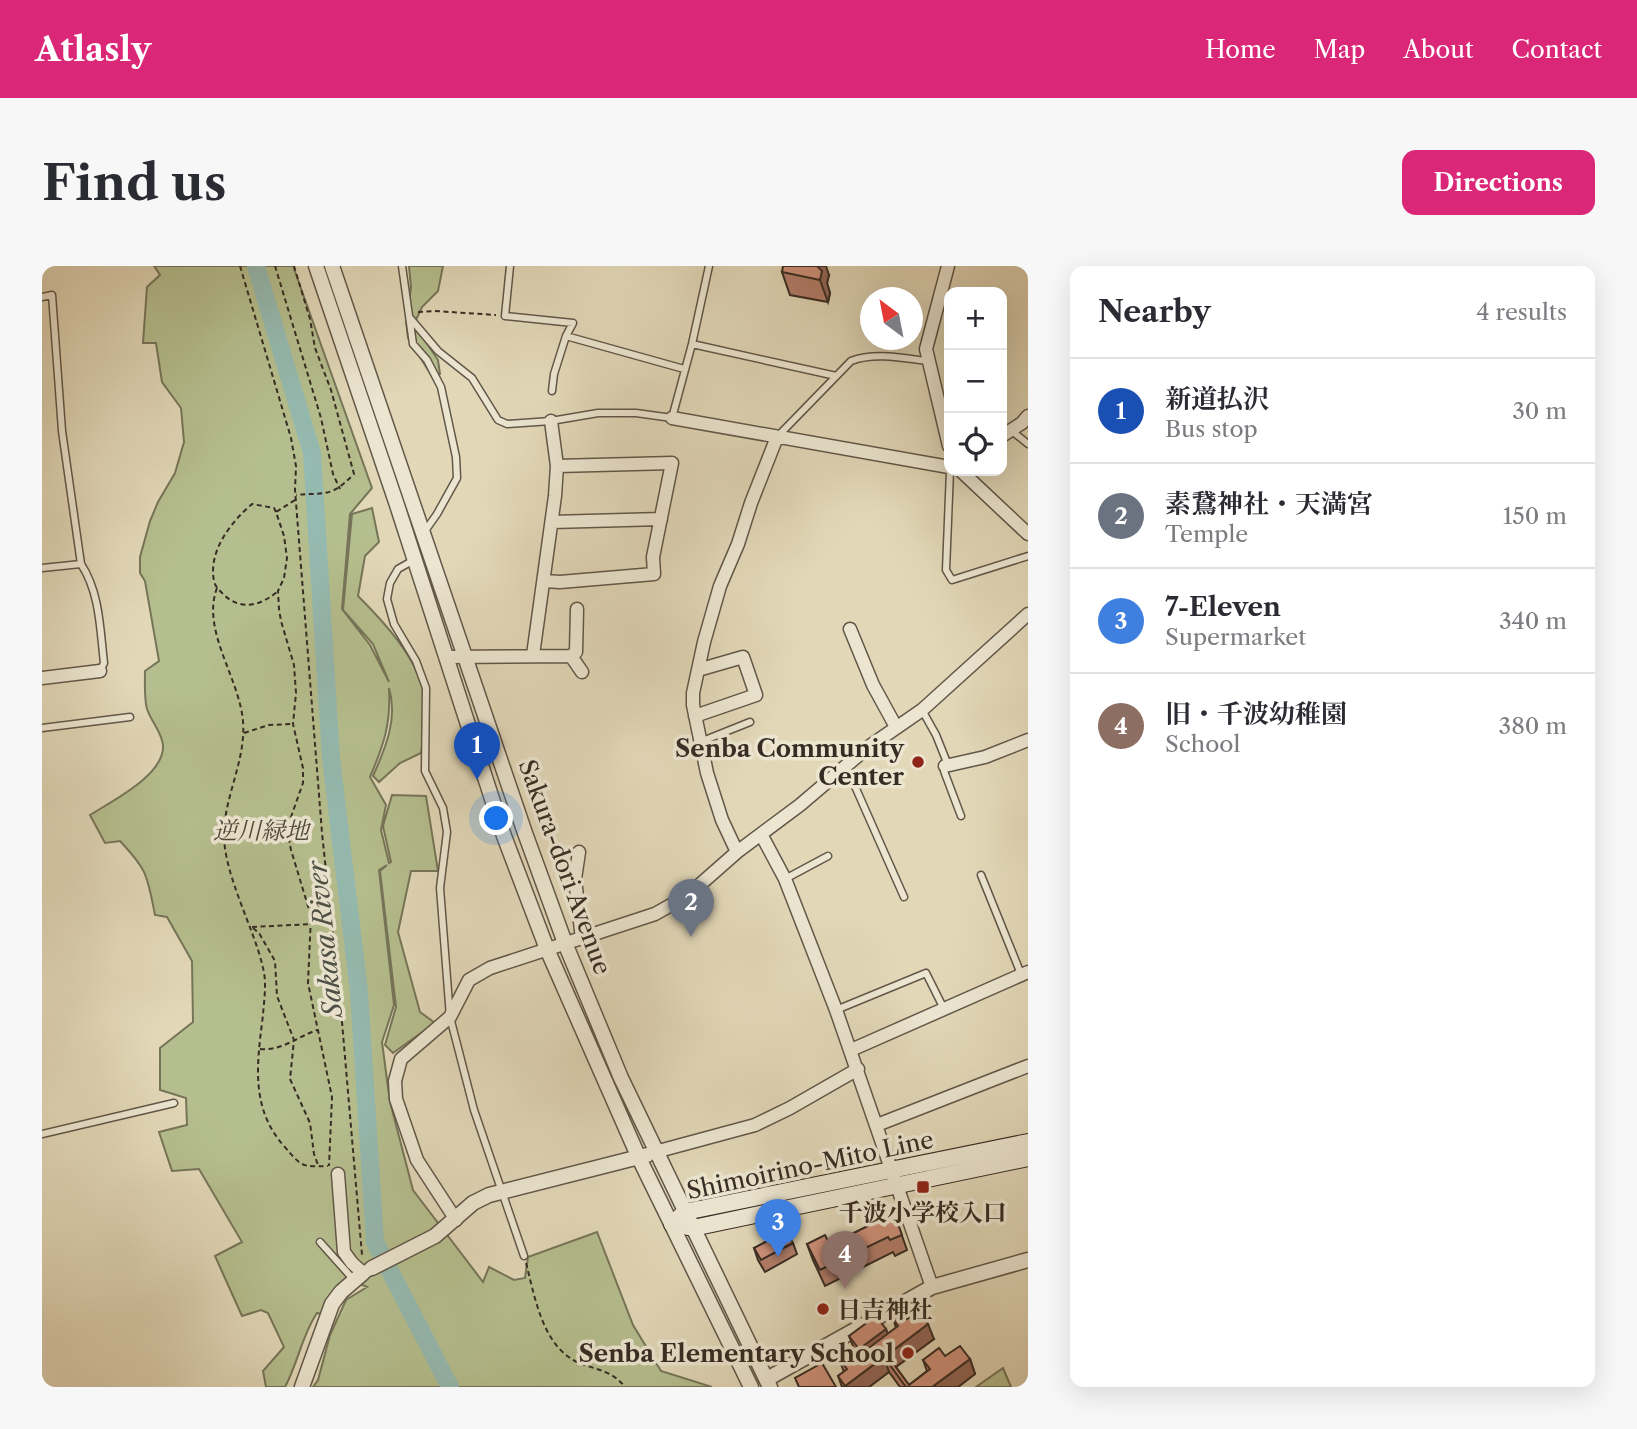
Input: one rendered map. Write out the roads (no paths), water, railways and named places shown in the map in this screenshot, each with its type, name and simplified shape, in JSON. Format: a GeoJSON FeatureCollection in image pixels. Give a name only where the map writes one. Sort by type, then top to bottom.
{"type":"FeatureCollection","features":[{"type":"Feature","properties":{"kind":"main road","name":"Shimoirino-Mito Line"},"geometry":{"type":"LineString","coordinates":[[672,1224],[694,1228],[1028,1142]]}},
{"type":"Feature","properties":{"kind":"main road","name":"Shimoirino-Mito Line"},"geometry":{"type":"LineString","coordinates":[[672,1224],[685,1212],[1028,1158]]}},
{"type":"Feature","properties":{"kind":"street","name":"Sakura-dori Avenue"},"geometry":{"type":"LineString","coordinates":[[316,266],[504,836],[547,949],[639,1158],[751,1387]]}},
{"type":"Feature","properties":{"kind":"street","name":"Sakura-dori Avenue"},"geometry":{"type":"LineString","coordinates":[[332,266],[565,943],[655,1153],[769,1383]]}},
{"type":"Feature","properties":{"kind":"street"},"geometry":{"type":"LineString","coordinates":[[944,427],[926,349],[948,266]]}},
{"type":"Feature","properties":{"kind":"street"},"geometry":{"type":"LineString","coordinates":[[1007,433],[1028,416]]}},
{"type":"Feature","properties":{"kind":"street"},"geometry":{"type":"LineString","coordinates":[[672,418],[944,468]]}},
{"type":"Feature","properties":{"kind":"street"},"geometry":{"type":"LineString","coordinates":[[533,655],[557,466],[551,421]]}},
{"type":"Feature","properties":{"kind":"street"},"geometry":{"type":"LineString","coordinates":[[737,852],[722,820],[706,773],[693,693],[720,586],[777,437]]}},
{"type":"Feature","properties":{"kind":"street"},"geometry":{"type":"LineString","coordinates":[[544,581],[654,574],[653,557],[672,463],[557,466]]}},
{"type":"Feature","properties":{"kind":"street"},"geometry":{"type":"LineString","coordinates":[[966,476],[1028,534]]}},
{"type":"Feature","properties":{"kind":"street"},"geometry":{"type":"LineString","coordinates":[[552,522],[661,519]]}},
{"type":"Feature","properties":{"kind":"street"},"geometry":{"type":"LineString","coordinates":[[447,657],[571,656],[576,652],[577,609]]}},
{"type":"Feature","properties":{"kind":"street"},"geometry":{"type":"LineString","coordinates":[[456,1220],[417,1160],[396,1100],[395,1081],[401,1059],[450,1017],[468,980],[490,968],[671,907],[688,896],[737,852],[896,727],[922,710],[1028,614]]}},
{"type":"Feature","properties":{"kind":"street"},"geometry":{"type":"LineString","coordinates":[[850,629],[873,685],[896,727]]}},
{"type":"Feature","properties":{"kind":"street"},"geometry":{"type":"LineString","coordinates":[[571,656],[582,672]]}},
{"type":"Feature","properties":{"kind":"street"},"geometry":{"type":"LineString","coordinates":[[695,716],[756,695],[743,657],[698,670]]}},
{"type":"Feature","properties":{"kind":"street"},"geometry":{"type":"LineString","coordinates":[[42,678],[100,671]]}},
{"type":"Feature","properties":{"kind":"street"},"geometry":{"type":"LineString","coordinates":[[945,766],[985,757],[1028,740]]}},
{"type":"Feature","properties":{"kind":"street"},"geometry":{"type":"LineString","coordinates":[[761,834],[785,879],[851,1049],[932,1287]]}},
{"type":"Feature","properties":{"kind":"street"},"geometry":{"type":"LineString","coordinates":[[579,852],[575,878],[582,939]]}},
{"type":"Feature","properties":{"kind":"street"},"geometry":{"type":"LineString","coordinates":[[851,1049],[1024,973]]}},
{"type":"Feature","properties":{"kind":"street"},"geometry":{"type":"LineString","coordinates":[[877,1125],[1028,1066]]}},
{"type":"Feature","properties":{"kind":"street"},"geometry":{"type":"LineString","coordinates":[[302,1387],[332,1304],[363,1273],[435,1236],[473,1203],[503,1190],[639,1158],[755,1125],[858,1069]]}},
{"type":"Feature","properties":{"kind":"street"},"geometry":{"type":"LineString","coordinates":[[333,1170],[344,1252],[363,1273]]}},
{"type":"Feature","properties":{"kind":"street"},"geometry":{"type":"LineString","coordinates":[[769,1383],[932,1287],[1028,1260]]}},
{"type":"Feature","properties":{"kind":"lane"},"geometry":{"type":"LineString","coordinates":[[402,266],[413,344],[426,360],[441,387],[456,457],[457,478],[437,514],[423,532]]}},
{"type":"Feature","properties":{"kind":"lane"},"geometry":{"type":"LineString","coordinates":[[510,266],[505,316],[573,323],[554,374],[552,391]]}},
{"type":"Feature","properties":{"kind":"lane"},"geometry":{"type":"LineString","coordinates":[[410,316],[438,351],[472,377],[498,420],[506,425],[598,414],[636,413],[672,418],[709,266]]}},
{"type":"Feature","properties":{"kind":"lane"},"geometry":{"type":"LineString","coordinates":[[42,297],[52,295],[62,431],[81,564],[92,580],[95,592],[104,663],[100,671]]}},
{"type":"Feature","properties":{"kind":"lane"},"geometry":{"type":"LineString","coordinates":[[566,336],[684,369]]}},
{"type":"Feature","properties":{"kind":"lane"},"geometry":{"type":"LineString","coordinates":[[692,344],[836,376]]}},
{"type":"Feature","properties":{"kind":"lane"},"geometry":{"type":"LineString","coordinates":[[777,437],[851,361],[887,357],[927,361]]}},
{"type":"Feature","properties":{"kind":"lane"},"geometry":{"type":"LineString","coordinates":[[1007,433],[1028,444]]}},
{"type":"Feature","properties":{"kind":"lane"},"geometry":{"type":"LineString","coordinates":[[950,476],[946,570],[952,580],[1028,556]]}},
{"type":"Feature","properties":{"kind":"lane"},"geometry":{"type":"LineString","coordinates":[[415,560],[398,569],[390,583],[387,599],[394,624],[416,661],[426,688],[425,771],[443,808],[447,832],[440,888],[450,1017],[474,1110],[524,1256]]}},
{"type":"Feature","properties":{"kind":"lane"},"geometry":{"type":"LineString","coordinates":[[42,568],[81,564]]}},
{"type":"Feature","properties":{"kind":"lane"},"geometry":{"type":"LineString","coordinates":[[922,710],[946,760],[944,771],[961,816]]}},
{"type":"Feature","properties":{"kind":"lane"},"geometry":{"type":"LineString","coordinates":[[42,728],[130,716]]}},
{"type":"Feature","properties":{"kind":"lane"},"geometry":{"type":"LineString","coordinates":[[700,742],[750,722]]}},
{"type":"Feature","properties":{"kind":"lane"},"geometry":{"type":"LineString","coordinates":[[846,766],[904,897]]}},
{"type":"Feature","properties":{"kind":"lane"},"geometry":{"type":"LineString","coordinates":[[785,879],[828,856]]}},
{"type":"Feature","properties":{"kind":"lane"},"geometry":{"type":"LineString","coordinates":[[981,875],[1024,973]]}},
{"type":"Feature","properties":{"kind":"lane"},"geometry":{"type":"LineString","coordinates":[[836,1010],[926,974],[944,1009]]}},
{"type":"Feature","properties":{"kind":"lane"},"geometry":{"type":"LineString","coordinates":[[42,1134],[174,1103]]}},
{"type":"Feature","properties":{"kind":"lane"},"geometry":{"type":"LineString","coordinates":[[320,1242],[363,1273]]}},
{"type":"Feature","properties":{"kind":"waterway","name":"Sakasa River"},"geometry":{"type":"LineString","coordinates":[[256,266],[312,453],[331,758],[359,992],[375,1242],[450,1387]]}},
{"type":"Feature","properties":{"kind":"place","name":"Senba Community Center"},"geometry":{"type":"Point","coordinates":[918,762]}},
{"type":"Feature","properties":{"kind":"place","name":"新道払沢"},"geometry":{"type":"Point","coordinates":[477,780]}},
{"type":"Feature","properties":{"kind":"place","name":"素鵞神社・天満宮"},"geometry":{"type":"Point","coordinates":[691,937]}},
{"type":"Feature","properties":{"kind":"place","name":"千波小学校入口"},"geometry":{"type":"Point","coordinates":[923,1187]}},
{"type":"Feature","properties":{"kind":"place","name":"7-Eleven"},"geometry":{"type":"Point","coordinates":[778,1257]}},
{"type":"Feature","properties":{"kind":"place","name":"旧・千波幼稚園"},"geometry":{"type":"Point","coordinates":[845,1289]}},
{"type":"Feature","properties":{"kind":"place","name":"日吉神社"},"geometry":{"type":"Point","coordinates":[823,1309]}},
{"type":"Feature","properties":{"kind":"place","name":"Senba Elementary School"},"geometry":{"type":"Point","coordinates":[908,1353]}},
{"type":"Feature","properties":{"kind":"park label","name":"逆川緑地"},"geometry":{"type":"Point","coordinates":[261,830]}}]}
